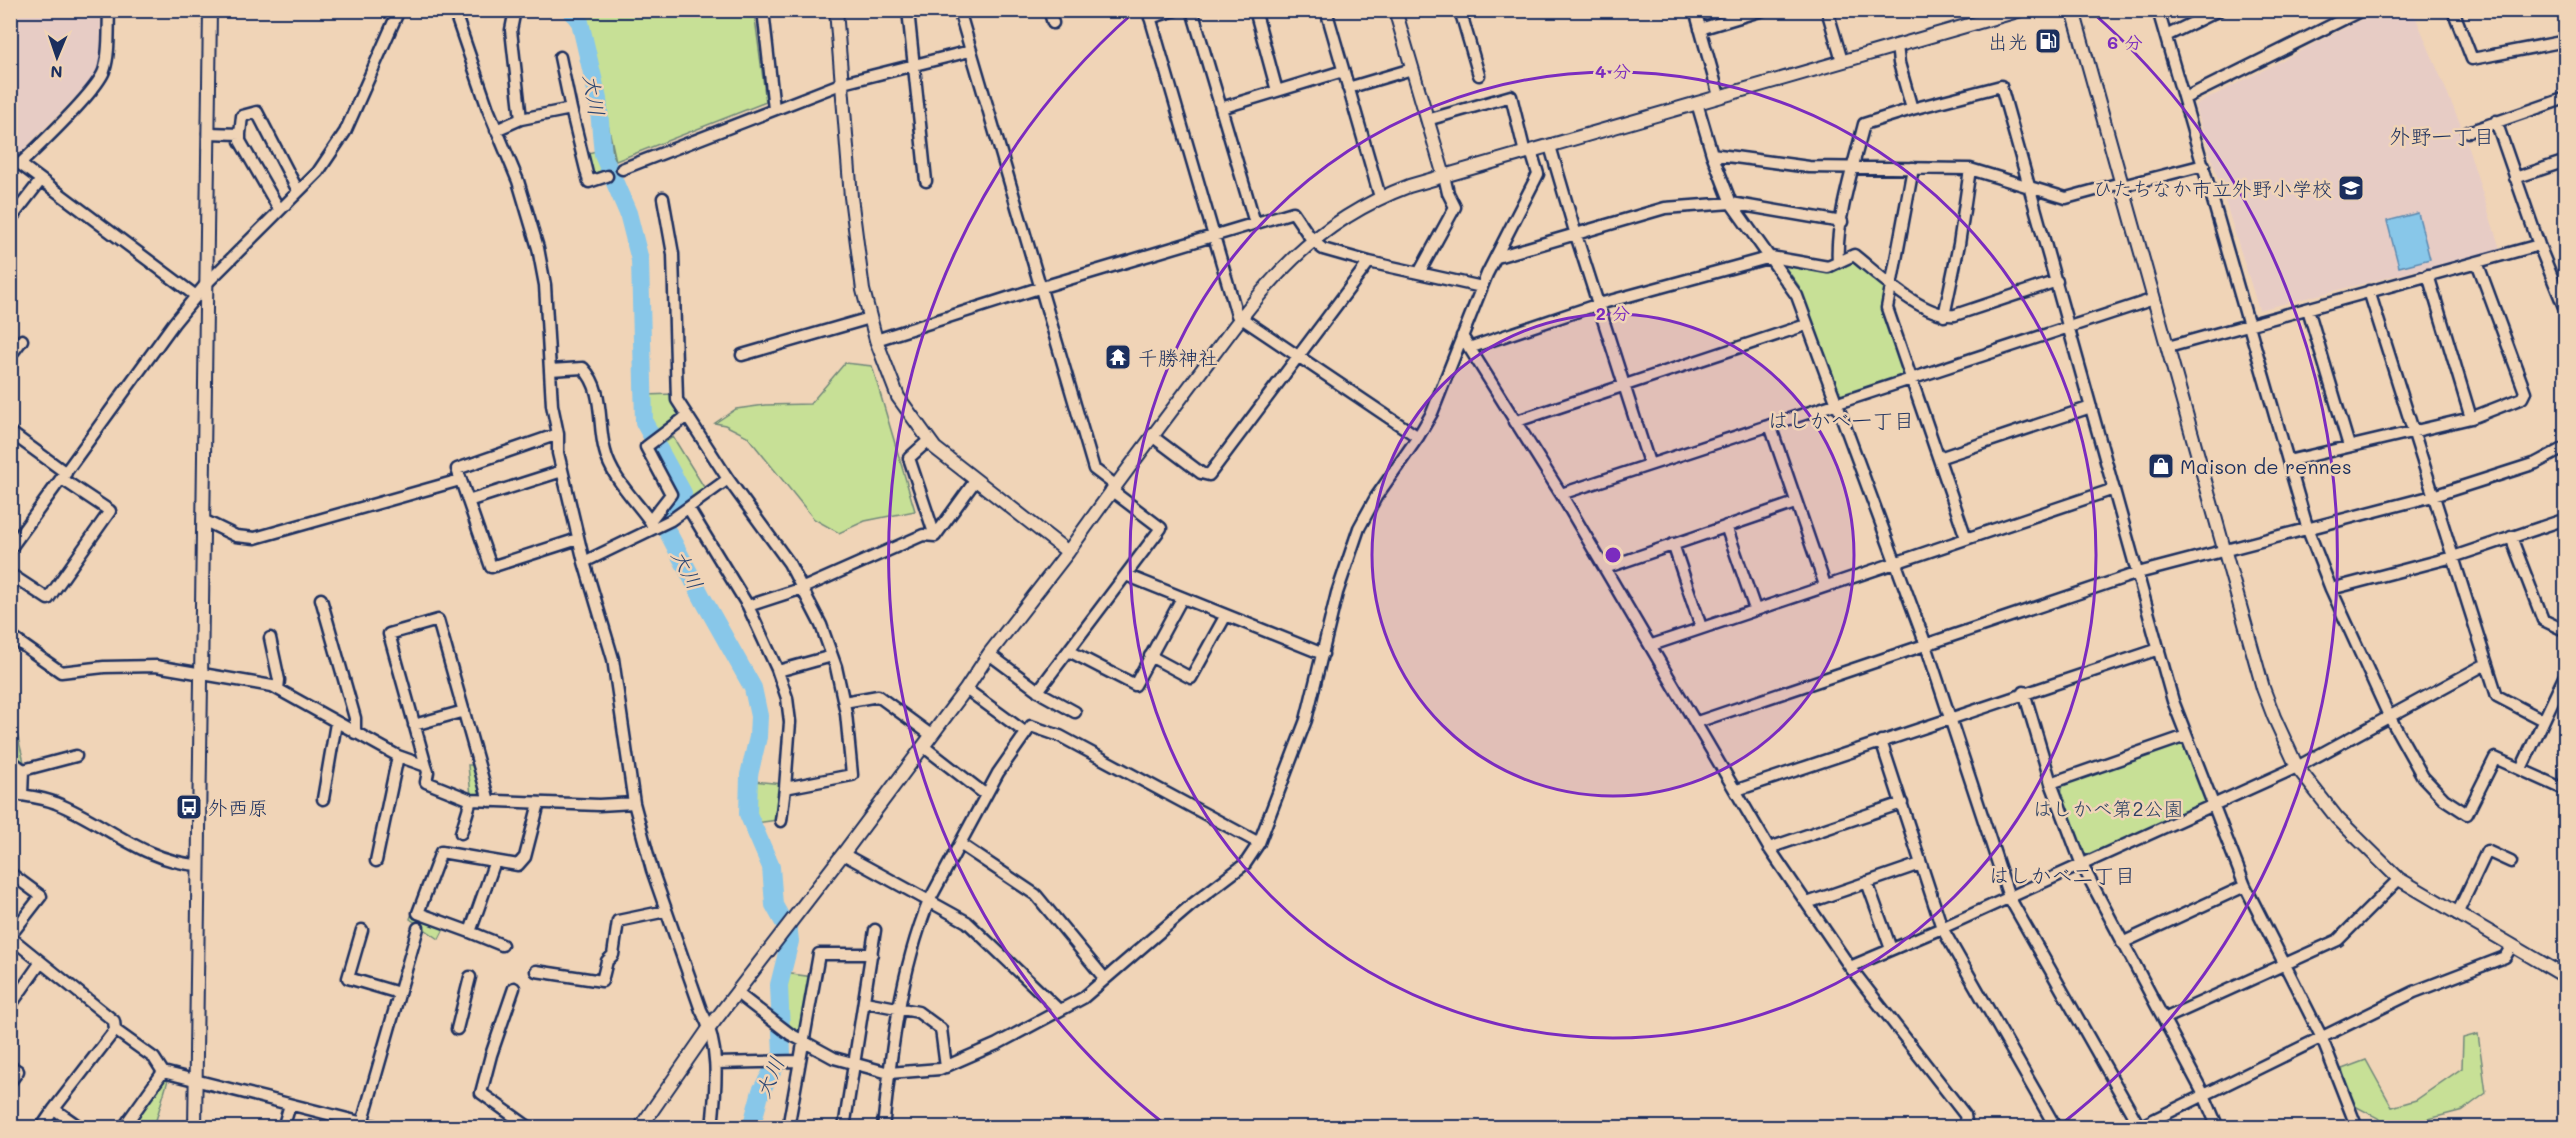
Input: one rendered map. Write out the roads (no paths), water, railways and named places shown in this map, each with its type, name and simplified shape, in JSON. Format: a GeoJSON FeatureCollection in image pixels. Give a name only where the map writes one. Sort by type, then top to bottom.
{"type":"FeatureCollection","features":[{"type":"Feature","properties":{"kind":"street"},"geometry":{"type":"LineString","coordinates":[[108,10],[107,60],[103,73],[91,89],[15,165],[41,180],[196,296]]}},
{"type":"Feature","properties":{"kind":"street"},"geometry":{"type":"LineString","coordinates":[[195,1128],[210,10]]}},
{"type":"Feature","properties":{"kind":"street"},"geometry":{"type":"LineString","coordinates":[[10,549],[196,296],[279,209],[318,172],[343,136],[399,10]]}},
{"type":"Feature","properties":{"kind":"street"},"geometry":{"type":"LineString","coordinates":[[454,10],[496,130],[518,181],[538,248],[545,285],[552,405],[558,434],[558,453],[584,562],[613,659],[634,803],[652,870],[701,1010],[710,1027],[716,1063],[712,1128]]}},
{"type":"Feature","properties":{"kind":"street"},"geometry":{"type":"LineString","coordinates":[[515,10],[512,30],[521,119]]}},
{"type":"Feature","properties":{"kind":"street"},"geometry":{"type":"LineString","coordinates":[[763,10],[774,109]]}},
{"type":"Feature","properties":{"kind":"street"},"geometry":{"type":"LineString","coordinates":[[836,10],[851,197],[863,290],[876,340],[898,397],[935,448],[1068,552]]}},
{"type":"Feature","properties":{"kind":"street"},"geometry":{"type":"LineString","coordinates":[[908,10],[926,181]]}},
{"type":"Feature","properties":{"kind":"street"},"geometry":{"type":"LineString","coordinates":[[959,10],[1094,469],[1161,528],[1038,691]]}},
{"type":"Feature","properties":{"kind":"street"},"geometry":{"type":"LineString","coordinates":[[1049,10],[1053,23]]}},
{"type":"Feature","properties":{"kind":"street"},"geometry":{"type":"LineString","coordinates":[[1175,10],[1149,14],[1237,315],[1418,437]]}},
{"type":"Feature","properties":{"kind":"street"},"geometry":{"type":"LineString","coordinates":[[1192,10],[1255,223]]}},
{"type":"Feature","properties":{"kind":"street"},"geometry":{"type":"LineString","coordinates":[[1254,10],[1277,91]]}},
{"type":"Feature","properties":{"kind":"street"},"geometry":{"type":"LineString","coordinates":[[1326,10],[1380,197]]}},
{"type":"Feature","properties":{"kind":"street"},"geometry":{"type":"LineString","coordinates":[[1395,10],[1443,177],[1455,207],[1419,273]]}},
{"type":"Feature","properties":{"kind":"street"},"geometry":{"type":"LineString","coordinates":[[1460,10],[1479,75]]}},
{"type":"Feature","properties":{"kind":"street"},"geometry":{"type":"LineString","coordinates":[[1695,10],[1719,96]]}},
{"type":"Feature","properties":{"kind":"street"},"geometry":{"type":"LineString","coordinates":[[1700,29],[1763,10]]}},
{"type":"Feature","properties":{"kind":"street"},"geometry":{"type":"LineString","coordinates":[[1827,10],[1842,61]]}},
{"type":"Feature","properties":{"kind":"street"},"geometry":{"type":"LineString","coordinates":[[640,1128],[710,1027],[843,854],[966,689],[989,654],[1068,552],[1113,487],[1270,282],[1312,240],[1360,207],[1380,197],[1719,96],[2021,10]]}},
{"type":"Feature","properties":{"kind":"street"},"geometry":{"type":"LineString","coordinates":[[2073,10],[2264,688],[2274,717],[2297,767],[2337,818],[2399,879],[2565,977]]}},
{"type":"Feature","properties":{"kind":"street"},"geometry":{"type":"LineString","coordinates":[[2158,10],[2308,530],[2331,589],[2389,716],[2423,777],[2444,800],[2467,814],[2495,758],[2565,790]]}},
{"type":"Feature","properties":{"kind":"street"},"geometry":{"type":"LineString","coordinates":[[2166,36],[2219,10]]}},
{"type":"Feature","properties":{"kind":"street"},"geometry":{"type":"LineString","coordinates":[[2185,98],[2362,10]]}},
{"type":"Feature","properties":{"kind":"street"},"geometry":{"type":"LineString","coordinates":[[2453,10],[2472,59],[2565,41]]}},
{"type":"Feature","properties":{"kind":"street"},"geometry":{"type":"LineString","coordinates":[[1897,45],[1899,63],[1912,109]]}},
{"type":"Feature","properties":{"kind":"street"},"geometry":{"type":"LineString","coordinates":[[622,169],[843,83],[970,51]]}},
{"type":"Feature","properties":{"kind":"street"},"geometry":{"type":"LineString","coordinates":[[560,57],[589,182],[607,176]]}},
{"type":"Feature","properties":{"kind":"street"},"geometry":{"type":"LineString","coordinates":[[1348,88],[1412,69]]}},
{"type":"Feature","properties":{"kind":"street"},"geometry":{"type":"LineString","coordinates":[[1221,108],[1343,71]]}},
{"type":"Feature","properties":{"kind":"street"},"geometry":{"type":"LineString","coordinates":[[1838,262],[1837,248],[1864,124],[2001,86],[2173,701],[2245,886],[2321,1036],[2357,1128]]}},
{"type":"Feature","properties":{"kind":"street"},"geometry":{"type":"LineString","coordinates":[[736,993],[790,1034],[834,1058],[889,1073],[946,1068],[997,1044],[1083,998],[1190,906],[1245,864],[1259,843],[1306,720],[1337,593],[1359,528],[1393,470],[1418,437],[1432,413],[1482,287],[1538,174],[1528,152],[1511,96],[1427,120]]}},
{"type":"Feature","properties":{"kind":"street"},"geometry":{"type":"LineString","coordinates":[[2468,132],[2565,98]]}},
{"type":"Feature","properties":{"kind":"street"},"geometry":{"type":"LineString","coordinates":[[1697,103],[1712,154],[1731,203],[1797,296],[1926,645],[2009,897],[2138,1127],[2157,1124],[2204,1095],[2414,992],[2505,957],[2511,946]]}},
{"type":"Feature","properties":{"kind":"street"},"geometry":{"type":"LineString","coordinates":[[496,130],[521,119],[572,109]]}},
{"type":"Feature","properties":{"kind":"street"},"geometry":{"type":"LineString","coordinates":[[279,209],[240,141],[242,116],[257,112],[298,191]]}},
{"type":"Feature","properties":{"kind":"street"},"geometry":{"type":"LineString","coordinates":[[2496,121],[2565,312]]}},
{"type":"Feature","properties":{"kind":"street"},"geometry":{"type":"LineString","coordinates":[[208,133],[240,134]]}},
{"type":"Feature","properties":{"kind":"street"},"geometry":{"type":"LineString","coordinates":[[1550,146],[1648,464]]}},
{"type":"Feature","properties":{"kind":"street"},"geometry":{"type":"LineString","coordinates":[[1712,154],[1809,167],[1970,169],[2066,198],[2204,165]]}},
{"type":"Feature","properties":{"kind":"street"},"geometry":{"type":"LineString","coordinates":[[2515,178],[2565,161]]}},
{"type":"Feature","properties":{"kind":"street"},"geometry":{"type":"LineString","coordinates":[[1912,168],[1887,308],[1966,538]]}},
{"type":"Feature","properties":{"kind":"street"},"geometry":{"type":"LineString","coordinates":[[1944,316],[1959,244],[1970,169]]}},
{"type":"Feature","properties":{"kind":"street"},"geometry":{"type":"LineString","coordinates":[[10,220],[41,180]]}},
{"type":"Feature","properties":{"kind":"street"},"geometry":{"type":"LineString","coordinates":[[663,198],[673,254],[677,400],[728,479],[789,563],[821,624],[832,656],[843,702],[852,775],[785,788]]}},
{"type":"Feature","properties":{"kind":"street"},"geometry":{"type":"LineString","coordinates":[[1497,257],[1665,208],[1731,203],[1842,222]]}},
{"type":"Feature","properties":{"kind":"street"},"geometry":{"type":"LineString","coordinates":[[876,340],[1039,288],[1293,212],[1312,240],[1323,249],[1369,262],[1482,287]]}},
{"type":"Feature","properties":{"kind":"street"},"geometry":{"type":"LineString","coordinates":[[2168,347],[2539,244]]}},
{"type":"Feature","properties":{"kind":"street"},"geometry":{"type":"LineString","coordinates":[[1468,348],[1599,304],[1771,257],[1828,267],[1854,255],[1907,298],[1944,316],[1954,315],[2057,281]]}},
{"type":"Feature","properties":{"kind":"street"},"geometry":{"type":"LineString","coordinates":[[1152,436],[1201,473],[1209,475],[1369,262]]}},
{"type":"Feature","properties":{"kind":"street"},"geometry":{"type":"LineString","coordinates":[[2289,462],[2471,418],[2522,398],[2524,392],[2477,262]]}},
{"type":"Feature","properties":{"kind":"street"},"geometry":{"type":"LineString","coordinates":[[2428,275],[2471,418]]}},
{"type":"Feature","properties":{"kind":"street"},"geometry":{"type":"LineString","coordinates":[[2369,291],[2497,696],[2543,720]]}},
{"type":"Feature","properties":{"kind":"street"},"geometry":{"type":"LineString","coordinates":[[1561,494],[2154,299]]}},
{"type":"Feature","properties":{"kind":"street"},"geometry":{"type":"LineString","coordinates":[[2308,309],[2349,446]]}},
{"type":"Feature","properties":{"kind":"street"},"geometry":{"type":"LineString","coordinates":[[742,355],[870,318]]}},
{"type":"Feature","properties":{"kind":"street"},"geometry":{"type":"LineString","coordinates":[[1514,422],[1806,325]]}},
{"type":"Feature","properties":{"kind":"street"},"geometry":{"type":"LineString","coordinates":[[1461,336],[1561,494],[1652,645],[1769,848],[1850,967],[1965,1115],[1967,1128]]}},
{"type":"Feature","properties":{"kind":"street"},"geometry":{"type":"LineString","coordinates":[[10,356],[22,340]]}},
{"type":"Feature","properties":{"kind":"street"},"geometry":{"type":"LineString","coordinates":[[550,370],[583,368],[590,375],[596,386],[605,451],[612,469],[651,525]]}},
{"type":"Feature","properties":{"kind":"street"},"geometry":{"type":"LineString","coordinates":[[1939,459],[2091,407]]}},
{"type":"Feature","properties":{"kind":"street"},"geometry":{"type":"LineString","coordinates":[[651,525],[671,495],[646,447],[687,416]]}},
{"type":"Feature","properties":{"kind":"street"},"geometry":{"type":"LineString","coordinates":[[1770,425],[1825,585]]}},
{"type":"Feature","properties":{"kind":"street"},"geometry":{"type":"LineString","coordinates":[[10,432],[110,511],[48,599],[10,574]]}},
{"type":"Feature","properties":{"kind":"street"},"geometry":{"type":"LineString","coordinates":[[558,434],[458,469],[460,480],[491,567],[578,539]]}},
{"type":"Feature","properties":{"kind":"street"},"geometry":{"type":"LineString","coordinates":[[929,440],[909,458],[935,536]]}},
{"type":"Feature","properties":{"kind":"street"},"geometry":{"type":"LineString","coordinates":[[1697,722],[2138,573],[2433,496],[2536,463],[2565,447]]}},
{"type":"Feature","properties":{"kind":"street"},"geometry":{"type":"LineString","coordinates":[[468,501],[562,471]]}},
{"type":"Feature","properties":{"kind":"street"},"geometry":{"type":"LineString","coordinates":[[584,562],[651,525],[671,520],[728,479]]}},
{"type":"Feature","properties":{"kind":"street"},"geometry":{"type":"LineString","coordinates":[[202,520],[236,536],[255,538],[460,480]]}},
{"type":"Feature","properties":{"kind":"street"},"geometry":{"type":"LineString","coordinates":[[935,536],[975,481]]}},
{"type":"Feature","properties":{"kind":"street"},"geometry":{"type":"LineString","coordinates":[[1652,645],[1895,561],[2114,489]]}},
{"type":"Feature","properties":{"kind":"street"},"geometry":{"type":"LineString","coordinates":[[1605,568],[1795,502]]}},
{"type":"Feature","properties":{"kind":"street"},"geometry":{"type":"LineString","coordinates":[[689,509],[748,606],[778,671],[787,698],[790,722],[781,821]]}},
{"type":"Feature","properties":{"kind":"street"},"geometry":{"type":"LineString","coordinates":[[2331,589],[2453,556],[2565,519]]}},
{"type":"Feature","properties":{"kind":"street"},"geometry":{"type":"LineString","coordinates":[[1726,526],[1755,609]]}},
{"type":"Feature","properties":{"kind":"street"},"geometry":{"type":"LineString","coordinates":[[748,606],[802,588],[923,535],[935,536]]}},
{"type":"Feature","properties":{"kind":"street"},"geometry":{"type":"LineString","coordinates":[[2511,537],[2543,620],[2565,631]]}},
{"type":"Feature","properties":{"kind":"street"},"geometry":{"type":"LineString","coordinates":[[1673,544],[1701,627]]}},
{"type":"Feature","properties":{"kind":"street"},"geometry":{"type":"LineString","coordinates":[[1126,575],[1323,654]]}},
{"type":"Feature","properties":{"kind":"street"},"geometry":{"type":"LineString","coordinates":[[1069,651],[1135,685],[1182,598]]}},
{"type":"Feature","properties":{"kind":"street"},"geometry":{"type":"LineString","coordinates":[[321,599],[355,718],[355,733]]}},
{"type":"Feature","properties":{"kind":"street"},"geometry":{"type":"LineString","coordinates":[[1150,656],[1191,678],[1226,615]]}},
{"type":"Feature","properties":{"kind":"street"},"geometry":{"type":"LineString","coordinates":[[489,801],[438,620],[389,634],[428,772],[426,782],[471,800],[489,801],[538,803],[634,803]]}},
{"type":"Feature","properties":{"kind":"street"},"geometry":{"type":"LineString","coordinates":[[11,637],[61,672],[104,667],[156,666],[278,689],[398,756],[426,766]]}},
{"type":"Feature","properties":{"kind":"street"},"geometry":{"type":"LineString","coordinates":[[270,638],[279,680],[278,689]]}},
{"type":"Feature","properties":{"kind":"street"},"geometry":{"type":"LineString","coordinates":[[1737,790],[2024,692],[2159,649]]}},
{"type":"Feature","properties":{"kind":"street"},"geometry":{"type":"LineString","coordinates":[[989,654],[1038,691],[1075,712]]}},
{"type":"Feature","properties":{"kind":"street"},"geometry":{"type":"LineString","coordinates":[[778,671],[832,656]]}},
{"type":"Feature","properties":{"kind":"street"},"geometry":{"type":"LineString","coordinates":[[1850,967],[1942,928],[2297,767],[2486,664]]}},
{"type":"Feature","properties":{"kind":"street"},"geometry":{"type":"LineString","coordinates":[[2521,769],[2565,673]]}},
{"type":"Feature","properties":{"kind":"street"},"geometry":{"type":"LineString","coordinates":[[966,689],[1026,733]]}},
{"type":"Feature","properties":{"kind":"street"},"geometry":{"type":"LineString","coordinates":[[2024,692],[2052,783],[2082,865],[2204,1095],[2218,1128]]}},
{"type":"Feature","properties":{"kind":"street"},"geometry":{"type":"LineString","coordinates":[[843,702],[878,696],[931,735]]}},
{"type":"Feature","properties":{"kind":"street"},"geometry":{"type":"LineString","coordinates":[[414,724],[464,711]]}},
{"type":"Feature","properties":{"kind":"street"},"geometry":{"type":"LineString","coordinates":[[322,799],[336,723]]}},
{"type":"Feature","properties":{"kind":"street"},"geometry":{"type":"LineString","coordinates":[[883,1128],[889,1073],[912,949],[929,901],[998,773],[1031,726],[1060,736],[1259,843]]}},
{"type":"Feature","properties":{"kind":"street"},"geometry":{"type":"LineString","coordinates":[[2052,783],[2186,736]]}},
{"type":"Feature","properties":{"kind":"street"},"geometry":{"type":"LineString","coordinates":[[1881,741],[1942,928],[2056,1128]]}},
{"type":"Feature","properties":{"kind":"street"},"geometry":{"type":"LineString","coordinates":[[923,746],[986,795]]}},
{"type":"Feature","properties":{"kind":"street"},"geometry":{"type":"LineString","coordinates":[[23,770],[76,756]]}},
{"type":"Feature","properties":{"kind":"street"},"geometry":{"type":"LineString","coordinates":[[376,861],[398,756]]}},
{"type":"Feature","properties":{"kind":"street"},"geometry":{"type":"LineString","coordinates":[[10,760],[23,770]]}},
{"type":"Feature","properties":{"kind":"street"},"geometry":{"type":"LineString","coordinates":[[22,795],[23,770]]}},
{"type":"Feature","properties":{"kind":"street"},"geometry":{"type":"LineString","coordinates":[[10,793],[54,802],[148,854],[182,864],[198,865]]}},
{"type":"Feature","properties":{"kind":"street"},"geometry":{"type":"LineString","coordinates":[[460,833],[471,800]]}},
{"type":"Feature","properties":{"kind":"street"},"geometry":{"type":"LineString","coordinates":[[502,945],[418,913],[441,852],[518,865],[525,857],[538,803]]}},
{"type":"Feature","properties":{"kind":"street"},"geometry":{"type":"LineString","coordinates":[[1769,848],[1902,803]]}},
{"type":"Feature","properties":{"kind":"street"},"geometry":{"type":"LineString","coordinates":[[960,844],[1036,895],[1105,979]]}},
{"type":"Feature","properties":{"kind":"street"},"geometry":{"type":"LineString","coordinates":[[2457,914],[2487,851],[2511,862]]}},
{"type":"Feature","properties":{"kind":"street"},"geometry":{"type":"LineString","coordinates":[[843,854],[967,922],[1059,1010]]}},
{"type":"Feature","properties":{"kind":"street"},"geometry":{"type":"LineString","coordinates":[[470,932],[495,861]]}},
{"type":"Feature","properties":{"kind":"street"},"geometry":{"type":"LineString","coordinates":[[1807,903],[1920,864]]}},
{"type":"Feature","properties":{"kind":"street"},"geometry":{"type":"LineString","coordinates":[[10,873],[41,897],[10,936],[114,1020],[115,1030],[41,1128]]}},
{"type":"Feature","properties":{"kind":"street"},"geometry":{"type":"LineString","coordinates":[[2164,1019],[2338,940],[2399,879]]}},
{"type":"Feature","properties":{"kind":"street"},"geometry":{"type":"LineString","coordinates":[[1867,882],[1890,949]]}},
{"type":"Feature","properties":{"kind":"street"},"geometry":{"type":"LineString","coordinates":[[2122,943],[2245,886]]}},
{"type":"Feature","properties":{"kind":"street"},"geometry":{"type":"LineString","coordinates":[[536,971],[602,981],[607,962],[613,955],[618,921],[666,911]]}},
{"type":"Feature","properties":{"kind":"street"},"geometry":{"type":"LineString","coordinates":[[362,1125],[418,928]]}},
{"type":"Feature","properties":{"kind":"street"},"geometry":{"type":"LineString","coordinates":[[362,930],[348,978],[399,993]]}},
{"type":"Feature","properties":{"kind":"street"},"geometry":{"type":"LineString","coordinates":[[844,1128],[875,930]]}},
{"type":"Feature","properties":{"kind":"street"},"geometry":{"type":"LineString","coordinates":[[788,1128],[795,1061],[803,1042],[819,954],[872,954]]}},
{"type":"Feature","properties":{"kind":"street"},"geometry":{"type":"LineString","coordinates":[[10,1006],[41,962]]}},
{"type":"Feature","properties":{"kind":"street"},"geometry":{"type":"LineString","coordinates":[[457,1029],[470,978]]}},
{"type":"Feature","properties":{"kind":"street"},"geometry":{"type":"LineString","coordinates":[[513,988],[481,1093],[530,1128]]}},
{"type":"Feature","properties":{"kind":"street"},"geometry":{"type":"LineString","coordinates":[[865,1002],[918,1012],[941,1029],[946,1068]]}},
{"type":"Feature","properties":{"kind":"street"},"geometry":{"type":"LineString","coordinates":[[115,1030],[154,1058],[163,1072],[362,1125],[383,1128]]}},
{"type":"Feature","properties":{"kind":"street"},"geometry":{"type":"LineString","coordinates":[[716,1063],[795,1061]]}},
{"type":"Feature","properties":{"kind":"street"},"geometry":{"type":"LineString","coordinates":[[10,1066],[18,1071],[10,1082]]}},
{"type":"Feature","properties":{"kind":"street"},"geometry":{"type":"LineString","coordinates":[[123,1128],[163,1072]]}},
{"type":"Feature","properties":{"kind":"street"},"geometry":{"type":"LineString","coordinates":[[284,1128],[290,1105]]}},
{"type":"Feature","properties":{"kind":"street"},"geometry":{"type":"LineString","coordinates":[[54,1108],[81,1128]]}},
{"type":"Feature","properties":{"kind":"water"},"geometry":{"type":"Polygon","coordinates":[[[2418,213],[2430,259],[2399,267],[2387,221],[2418,213]]]}},
{"type":"Feature","properties":{"kind":"waterway","name":"大川"},"geometry":{"type":"LineString","coordinates":[[571,10],[580,22],[598,99],[603,155],[628,213],[640,260],[644,422],[683,493],[662,518],[663,523],[753,688],[759,716],[758,737],[749,775],[748,814],[771,867],[774,905],[789,932],[790,941],[779,985],[782,1054],[761,1091],[751,1128]]}},
{"type":"Feature","properties":{"kind":"place","name":"出光"},"geometry":{"type":"Point","coordinates":[2048,41]}},
{"type":"Feature","properties":{"kind":"place","name":"ひたちなか市立外野小学校"},"geometry":{"type":"Point","coordinates":[2351,188]}},
{"type":"Feature","properties":{"kind":"place","name":"千勝神社"},"geometry":{"type":"Point","coordinates":[1118,357]}},
{"type":"Feature","properties":{"kind":"place","name":"Maison de rennes"},"geometry":{"type":"Point","coordinates":[2161,466]}},
{"type":"Feature","properties":{"kind":"place","name":"外西原"},"geometry":{"type":"Point","coordinates":[189,807]}},
{"type":"Feature","properties":{"kind":"district","name":"外野一丁目"},"geometry":{"type":"Point","coordinates":[2442,135]}},
{"type":"Feature","properties":{"kind":"district","name":"はしかべ一丁目"},"geometry":{"type":"Point","coordinates":[1841,419]}},
{"type":"Feature","properties":{"kind":"district","name":"はしかべ二丁目"},"geometry":{"type":"Point","coordinates":[2062,874]}},
{"type":"Feature","properties":{"kind":"park label","name":"はしかべ第2公園"},"geometry":{"type":"Point","coordinates":[2108,808]}}]}
